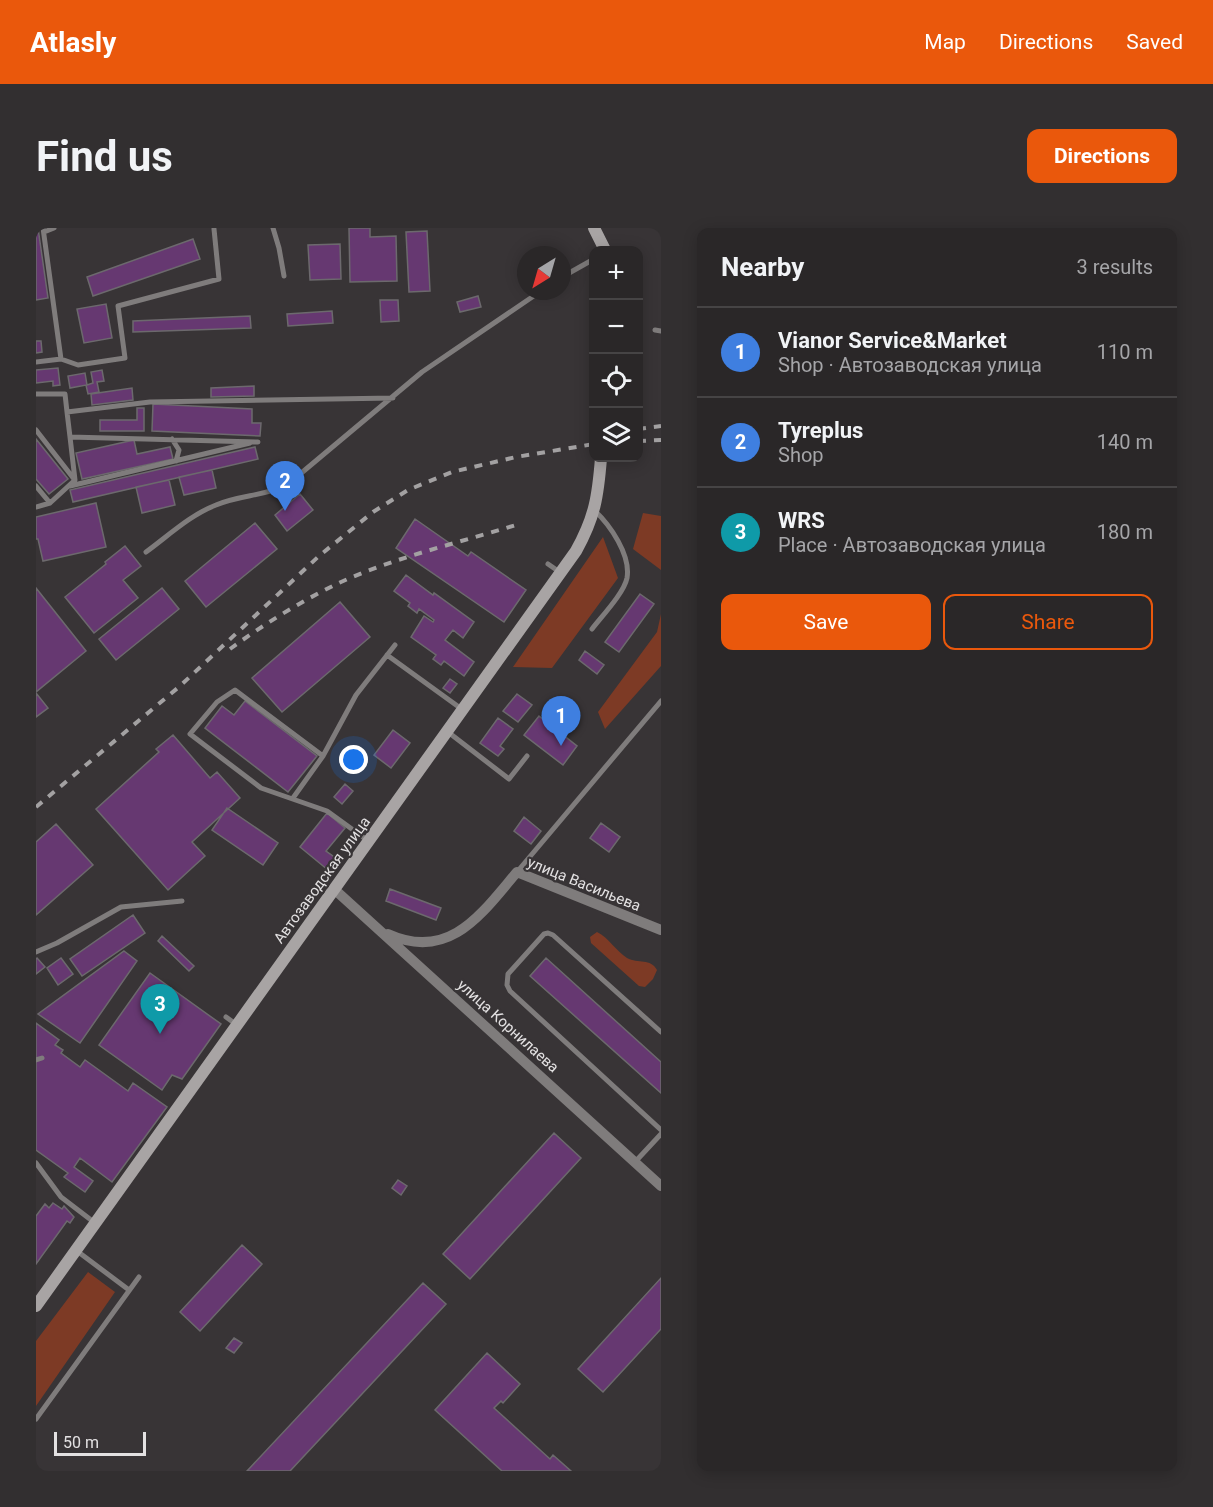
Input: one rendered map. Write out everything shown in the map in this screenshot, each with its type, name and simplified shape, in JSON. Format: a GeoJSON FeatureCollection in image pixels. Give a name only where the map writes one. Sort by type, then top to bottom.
{"type":"FeatureCollection","features":[{"type":"Feature","properties":{"kind":"street"},"geometry":{"type":"LineString","coordinates":[[594,228],[602,246]]}},
{"type":"Feature","properties":{"kind":"street","name":"Автозаводская улица"},"geometry":{"type":"LineString","coordinates":[[36,1305],[561,573],[587,532],[595,511],[601,462]]}},
{"type":"Feature","properties":{"kind":"street","name":"улица Васильева"},"geometry":{"type":"LineString","coordinates":[[380,930],[397,938],[417,942],[436,941],[455,934],[472,924],[517,872],[661,930]]}},
{"type":"Feature","properties":{"kind":"street","name":"улица Корнилаева"},"geometry":{"type":"LineString","coordinates":[[334,889],[661,1186]]}},
{"type":"Feature","properties":{"kind":"lane"},"geometry":{"type":"LineString","coordinates":[[54,228],[44,230],[61,359]]}},
{"type":"Feature","properties":{"kind":"lane"},"geometry":{"type":"LineString","coordinates":[[273,228],[284,276]]}},
{"type":"Feature","properties":{"kind":"lane"},"geometry":{"type":"LineString","coordinates":[[36,362],[61,359],[78,365],[125,358],[118,306],[219,279],[214,229]]}},
{"type":"Feature","properties":{"kind":"lane"},"geometry":{"type":"LineString","coordinates":[[571,272],[589,262]]}},
{"type":"Feature","properties":{"kind":"lane"},"geometry":{"type":"LineString","coordinates":[[146,552],[200,513],[215,505],[275,491],[287,485],[422,372],[528,300]]}},
{"type":"Feature","properties":{"kind":"lane"},"geometry":{"type":"LineString","coordinates":[[36,394],[65,394],[75,480],[50,503],[36,507]]}},
{"type":"Feature","properties":{"kind":"lane"},"geometry":{"type":"LineString","coordinates":[[68,412],[150,402],[393,398]]}},
{"type":"Feature","properties":{"kind":"lane"},"geometry":{"type":"LineString","coordinates":[[36,430],[75,480]]}},
{"type":"Feature","properties":{"kind":"lane"},"geometry":{"type":"LineString","coordinates":[[70,437],[258,442],[70,486]]}},
{"type":"Feature","properties":{"kind":"lane"},"geometry":{"type":"LineString","coordinates":[[172,439],[179,450],[176,461]]}},
{"type":"Feature","properties":{"kind":"lane"},"geometry":{"type":"LineString","coordinates":[[36,486],[50,503]]}},
{"type":"Feature","properties":{"kind":"lane"},"geometry":{"type":"LineString","coordinates":[[592,629],[627,579],[625,561],[614,532],[595,511]]}},
{"type":"Feature","properties":{"kind":"lane"},"geometry":{"type":"LineString","coordinates":[[548,564],[561,573]]}},
{"type":"Feature","properties":{"kind":"lane"},"geometry":{"type":"LineString","coordinates":[[293,798],[323,756],[356,695],[395,645]]}},
{"type":"Feature","properties":{"kind":"lane"},"geometry":{"type":"LineString","coordinates":[[387,655],[463,710]]}},
{"type":"Feature","properties":{"kind":"lane"},"geometry":{"type":"LineString","coordinates":[[323,756],[235,690],[217,702],[190,734],[261,788],[327,811],[369,841]]}},
{"type":"Feature","properties":{"kind":"lane"},"geometry":{"type":"LineString","coordinates":[[517,872],[661,701]]}},
{"type":"Feature","properties":{"kind":"lane"},"geometry":{"type":"LineString","coordinates":[[447,732],[509,779],[527,756]]}},
{"type":"Feature","properties":{"kind":"lane"},"geometry":{"type":"LineString","coordinates":[[36,952],[57,943],[121,907],[182,901]]}},
{"type":"Feature","properties":{"kind":"lane"},"geometry":{"type":"LineString","coordinates":[[635,1162],[661,1132],[510,991],[506,979],[544,934],[548,933],[661,1032]]}},
{"type":"Feature","properties":{"kind":"lane"},"geometry":{"type":"LineString","coordinates":[[226,1017],[237,1025]]}},
{"type":"Feature","properties":{"kind":"lane"},"geometry":{"type":"LineString","coordinates":[[36,1163],[61,1197],[95,1223]]}},
{"type":"Feature","properties":{"kind":"lane"},"geometry":{"type":"LineString","coordinates":[[76,1250],[129,1290]]}},
{"type":"Feature","properties":{"kind":"lane"},"geometry":{"type":"LineString","coordinates":[[36,1419],[140,1277]]}},
{"type":"Feature","properties":{"kind":"shaded area"},"geometry":{"type":"Polygon","coordinates":[[[643,513],[661,516],[661,570],[633,549],[643,513]]]}},
{"type":"Feature","properties":{"kind":"shaded area"},"geometry":{"type":"Polygon","coordinates":[[[603,537],[618,578],[552,668],[513,667],[603,537]]]}},
{"type":"Feature","properties":{"kind":"shaded area"},"geometry":{"type":"Polygon","coordinates":[[[661,614],[661,666],[605,729],[598,712],[657,632],[661,614]]]}},
{"type":"Feature","properties":{"kind":"shaded area"},"geometry":{"type":"Polygon","coordinates":[[[597,932],[627,958],[654,966],[657,970],[653,979],[645,987],[639,986],[591,943],[590,937],[597,932]]]}},
{"type":"Feature","properties":{"kind":"shaded area"},"geometry":{"type":"Polygon","coordinates":[[[88,1272],[115,1292],[36,1406],[36,1341],[88,1272]]]}},
{"type":"Feature","properties":{"kind":"building"},"geometry":{"type":"Polygon","coordinates":[[[36,228],[38,228],[48,298],[36,300],[36,228]]]}},
{"type":"Feature","properties":{"kind":"building"},"geometry":{"type":"Polygon","coordinates":[[[349,228],[370,228],[370,237],[396,236],[397,281],[350,282],[349,228]]]}},
{"type":"Feature","properties":{"kind":"building"},"geometry":{"type":"Polygon","coordinates":[[[427,231],[430,291],[409,292],[406,232],[427,231]]]}},
{"type":"Feature","properties":{"kind":"building"},"geometry":{"type":"Polygon","coordinates":[[[193,239],[200,259],[93,296],[87,277],[193,239]]]}},
{"type":"Feature","properties":{"kind":"building"},"geometry":{"type":"Polygon","coordinates":[[[340,244],[341,279],[310,280],[308,245],[340,244]]]}},
{"type":"Feature","properties":{"kind":"building"},"geometry":{"type":"Polygon","coordinates":[[[478,296],[481,307],[460,312],[457,302],[478,296]]]}},
{"type":"Feature","properties":{"kind":"building"},"geometry":{"type":"Polygon","coordinates":[[[380,300],[398,300],[399,321],[381,322],[380,300]]]}},
{"type":"Feature","properties":{"kind":"building"},"geometry":{"type":"Polygon","coordinates":[[[106,304],[112,338],[84,343],[77,309],[106,304]]]}},
{"type":"Feature","properties":{"kind":"building"},"geometry":{"type":"Polygon","coordinates":[[[332,311],[333,323],[288,326],[287,314],[332,311]]]}},
{"type":"Feature","properties":{"kind":"building"},"geometry":{"type":"Polygon","coordinates":[[[250,316],[251,328],[133,332],[133,321],[250,316]]]}},
{"type":"Feature","properties":{"kind":"building"},"geometry":{"type":"Polygon","coordinates":[[[36,341],[41,341],[42,352],[36,353],[36,341]]]}},
{"type":"Feature","properties":{"kind":"building"},"geometry":{"type":"Polygon","coordinates":[[[58,368],[60,385],[53,386],[53,381],[36,383],[36,370],[58,368]]]}},
{"type":"Feature","properties":{"kind":"building"},"geometry":{"type":"Polygon","coordinates":[[[102,370],[104,381],[97,382],[99,392],[88,394],[86,385],[70,388],[68,376],[85,373],[87,385],[93,383],[91,372],[102,370]]]}},
{"type":"Feature","properties":{"kind":"building"},"geometry":{"type":"Polygon","coordinates":[[[254,386],[254,396],[211,397],[211,388],[254,386]]]}},
{"type":"Feature","properties":{"kind":"building"},"geometry":{"type":"Polygon","coordinates":[[[132,388],[133,400],[92,405],[91,394],[132,388]]]}},
{"type":"Feature","properties":{"kind":"building"},"geometry":{"type":"Polygon","coordinates":[[[153,404],[252,409],[252,423],[261,423],[260,436],[152,431],[153,404]]]}},
{"type":"Feature","properties":{"kind":"building"},"geometry":{"type":"Polygon","coordinates":[[[137,408],[144,408],[144,431],[100,431],[100,420],[137,420],[137,408]]]}},
{"type":"Feature","properties":{"kind":"building"},"geometry":{"type":"Polygon","coordinates":[[[36,439],[68,479],[49,494],[36,479],[36,439]]]}},
{"type":"Feature","properties":{"kind":"building"},"geometry":{"type":"Polygon","coordinates":[[[134,440],[137,454],[170,447],[173,459],[82,479],[76,453],[134,440]]]}},
{"type":"Feature","properties":{"kind":"building"},"geometry":{"type":"Polygon","coordinates":[[[255,447],[258,459],[73,502],[70,490],[255,447]]]}},
{"type":"Feature","properties":{"kind":"building"},"geometry":{"type":"Polygon","coordinates":[[[212,470],[216,488],[184,495],[179,477],[212,470]]]}},
{"type":"Feature","properties":{"kind":"building"},"geometry":{"type":"Polygon","coordinates":[[[169,480],[175,505],[142,513],[136,487],[169,480]]]}},
{"type":"Feature","properties":{"kind":"building"},"geometry":{"type":"Polygon","coordinates":[[[300,494],[313,510],[287,531],[275,515],[300,494]]]}},
{"type":"Feature","properties":{"kind":"building"},"geometry":{"type":"Polygon","coordinates":[[[96,503],[106,547],[43,561],[38,539],[36,539],[36,517],[96,503]]]}},
{"type":"Feature","properties":{"kind":"building"},"geometry":{"type":"Polygon","coordinates":[[[415,519],[468,556],[471,552],[526,590],[504,622],[396,548],[415,519]]]}},
{"type":"Feature","properties":{"kind":"building"},"geometry":{"type":"Polygon","coordinates":[[[255,523],[277,549],[206,607],[185,581],[255,523]]]}},
{"type":"Feature","properties":{"kind":"building"},"geometry":{"type":"Polygon","coordinates":[[[125,546],[141,566],[123,580],[138,598],[94,633],[65,597],[125,546]]]}},
{"type":"Feature","properties":{"kind":"building"},"geometry":{"type":"Polygon","coordinates":[[[406,575],[474,622],[463,638],[453,630],[445,640],[474,662],[464,676],[444,661],[441,665],[433,659],[436,655],[411,637],[424,616],[433,622],[434,620],[419,609],[417,613],[408,606],[410,603],[394,591],[406,575]]]}},
{"type":"Feature","properties":{"kind":"building"},"geometry":{"type":"Polygon","coordinates":[[[36,588],[86,651],[36,692],[36,588]]]}},
{"type":"Feature","properties":{"kind":"building"},"geometry":{"type":"Polygon","coordinates":[[[162,588],[179,609],[116,660],[99,639],[162,588]]]}},
{"type":"Feature","properties":{"kind":"building"},"geometry":{"type":"Polygon","coordinates":[[[640,594],[654,604],[619,652],[605,642],[640,594]]]}},
{"type":"Feature","properties":{"kind":"building"},"geometry":{"type":"Polygon","coordinates":[[[340,602],[370,637],[282,712],[252,678],[340,602]]]}},
{"type":"Feature","properties":{"kind":"building"},"geometry":{"type":"Polygon","coordinates":[[[585,651],[604,665],[597,674],[579,660],[585,651]]]}},
{"type":"Feature","properties":{"kind":"building"},"geometry":{"type":"Polygon","coordinates":[[[450,679],[457,684],[450,693],[443,688],[450,679]]]}},
{"type":"Feature","properties":{"kind":"building"},"geometry":{"type":"Polygon","coordinates":[[[36,693],[48,708],[36,717],[36,693]]]}},
{"type":"Feature","properties":{"kind":"building"},"geometry":{"type":"Polygon","coordinates":[[[517,694],[532,705],[518,722],[503,711],[517,694]]]}},
{"type":"Feature","properties":{"kind":"building"},"geometry":{"type":"Polygon","coordinates":[[[245,701],[317,756],[288,792],[205,728],[222,706],[234,715],[245,701]]]}},
{"type":"Feature","properties":{"kind":"building"},"geometry":{"type":"Polygon","coordinates":[[[539,716],[577,746],[563,765],[524,735],[539,716]]]}},
{"type":"Feature","properties":{"kind":"building"},"geometry":{"type":"Polygon","coordinates":[[[498,718],[513,729],[500,746],[504,749],[498,756],[480,743],[498,718]]]}},
{"type":"Feature","properties":{"kind":"building"},"geometry":{"type":"Polygon","coordinates":[[[393,730],[410,743],[391,768],[374,755],[393,730]]]}},
{"type":"Feature","properties":{"kind":"building"},"geometry":{"type":"Polygon","coordinates":[[[173,735],[210,778],[217,772],[240,798],[192,842],[205,856],[168,890],[96,809],[159,752],[156,749],[173,735]]]}},
{"type":"Feature","properties":{"kind":"building"},"geometry":{"type":"Polygon","coordinates":[[[345,784],[353,791],[342,804],[334,797],[345,784]]]}},
{"type":"Feature","properties":{"kind":"building"},"geometry":{"type":"Polygon","coordinates":[[[227,808],[278,843],[263,865],[212,830],[227,808]]]}},
{"type":"Feature","properties":{"kind":"building"},"geometry":{"type":"Polygon","coordinates":[[[327,813],[345,828],[326,851],[337,859],[328,870],[300,847],[327,813]]]}},
{"type":"Feature","properties":{"kind":"building"},"geometry":{"type":"Polygon","coordinates":[[[524,817],[541,831],[531,844],[514,831],[524,817]]]}},
{"type":"Feature","properties":{"kind":"building"},"geometry":{"type":"Polygon","coordinates":[[[601,823],[620,837],[609,852],[590,838],[601,823]]]}},
{"type":"Feature","properties":{"kind":"building"},"geometry":{"type":"Polygon","coordinates":[[[56,824],[93,865],[36,915],[36,842],[56,824]]]}},
{"type":"Feature","properties":{"kind":"building"},"geometry":{"type":"Polygon","coordinates":[[[390,889],[441,908],[436,920],[386,901],[390,889]]]}},
{"type":"Feature","properties":{"kind":"building"},"geometry":{"type":"Polygon","coordinates":[[[133,915],[145,933],[82,976],[70,959],[133,915]]]}},
{"type":"Feature","properties":{"kind":"building"},"geometry":{"type":"Polygon","coordinates":[[[162,936],[194,966],[189,971],[158,941],[162,936]]]}},
{"type":"Feature","properties":{"kind":"building"},"geometry":{"type":"Polygon","coordinates":[[[124,951],[137,961],[80,1043],[38,1014],[124,951]]]}},
{"type":"Feature","properties":{"kind":"building"},"geometry":{"type":"Polygon","coordinates":[[[61,958],[73,974],[58,985],[47,968],[61,958]]]}},
{"type":"Feature","properties":{"kind":"building"},"geometry":{"type":"Polygon","coordinates":[[[546,958],[661,1062],[661,1093],[530,976],[546,958]]]}},
{"type":"Feature","properties":{"kind":"building"},"geometry":{"type":"Polygon","coordinates":[[[36,959],[45,967],[36,974],[36,959]]]}},
{"type":"Feature","properties":{"kind":"building"},"geometry":{"type":"Polygon","coordinates":[[[150,973],[221,1024],[182,1079],[172,1075],[162,1090],[99,1045],[150,973]]]}},
{"type":"Feature","properties":{"kind":"building"},"geometry":{"type":"Polygon","coordinates":[[[36,1023],[59,1040],[55,1045],[63,1050],[61,1053],[80,1067],[85,1060],[128,1091],[133,1083],[167,1107],[112,1182],[80,1158],[74,1167],[93,1181],[85,1192],[64,1177],[68,1173],[36,1150],[36,1023]]]}},
{"type":"Feature","properties":{"kind":"building"},"geometry":{"type":"Polygon","coordinates":[[[554,1133],[581,1158],[470,1279],[443,1254],[554,1133]]]}},
{"type":"Feature","properties":{"kind":"building"},"geometry":{"type":"Polygon","coordinates":[[[398,1180],[407,1186],[401,1195],[392,1188],[398,1180]]]}},
{"type":"Feature","properties":{"kind":"building"},"geometry":{"type":"Polygon","coordinates":[[[53,1203],[62,1209],[64,1206],[74,1217],[70,1223],[67,1221],[36,1264],[36,1216],[45,1204],[49,1208],[53,1203]]]}},
{"type":"Feature","properties":{"kind":"building"},"geometry":{"type":"Polygon","coordinates":[[[242,1245],[262,1264],[200,1331],[180,1312],[242,1245]]]}},
{"type":"Feature","properties":{"kind":"building"},"geometry":{"type":"Polygon","coordinates":[[[661,1278],[661,1329],[603,1392],[578,1369],[661,1278]]]}},
{"type":"Feature","properties":{"kind":"building"},"geometry":{"type":"Polygon","coordinates":[[[423,1283],[446,1304],[290,1471],[247,1471],[423,1283]]]}},
{"type":"Feature","properties":{"kind":"building"},"geometry":{"type":"Polygon","coordinates":[[[234,1338],[242,1343],[234,1353],[226,1348],[234,1338]]]}},
{"type":"Feature","properties":{"kind":"building"},"geometry":{"type":"Polygon","coordinates":[[[487,1353],[520,1384],[503,1403],[501,1401],[494,1408],[550,1459],[553,1455],[571,1471],[502,1471],[435,1410],[487,1353]]]}},
{"type":"Feature","properties":{"kind":"railway"},"geometry":{"type":"LineString","coordinates":[[643,428],[661,426]]}},
{"type":"Feature","properties":{"kind":"railway"},"geometry":{"type":"LineString","coordinates":[[643,441],[661,440]]}},
{"type":"Feature","properties":{"kind":"railway"},"geometry":{"type":"LineString","coordinates":[[36,807],[180,686],[319,556],[373,512],[408,490],[452,472],[516,457],[589,445]]}},
{"type":"Feature","properties":{"kind":"railway"},"geometry":{"type":"LineString","coordinates":[[230,649],[284,613],[341,582],[405,558],[516,525]]}},
{"type":"Feature","properties":{"kind":"place","name":"Tyreplus"},"geometry":{"type":"Point","coordinates":[285,511]}},
{"type":"Feature","properties":{"kind":"place","name":"Vianor Service&Market"},"geometry":{"type":"Point","coordinates":[561,746]}},
{"type":"Feature","properties":{"kind":"place","name":"WRS"},"geometry":{"type":"Point","coordinates":[160,1034]}}]}
